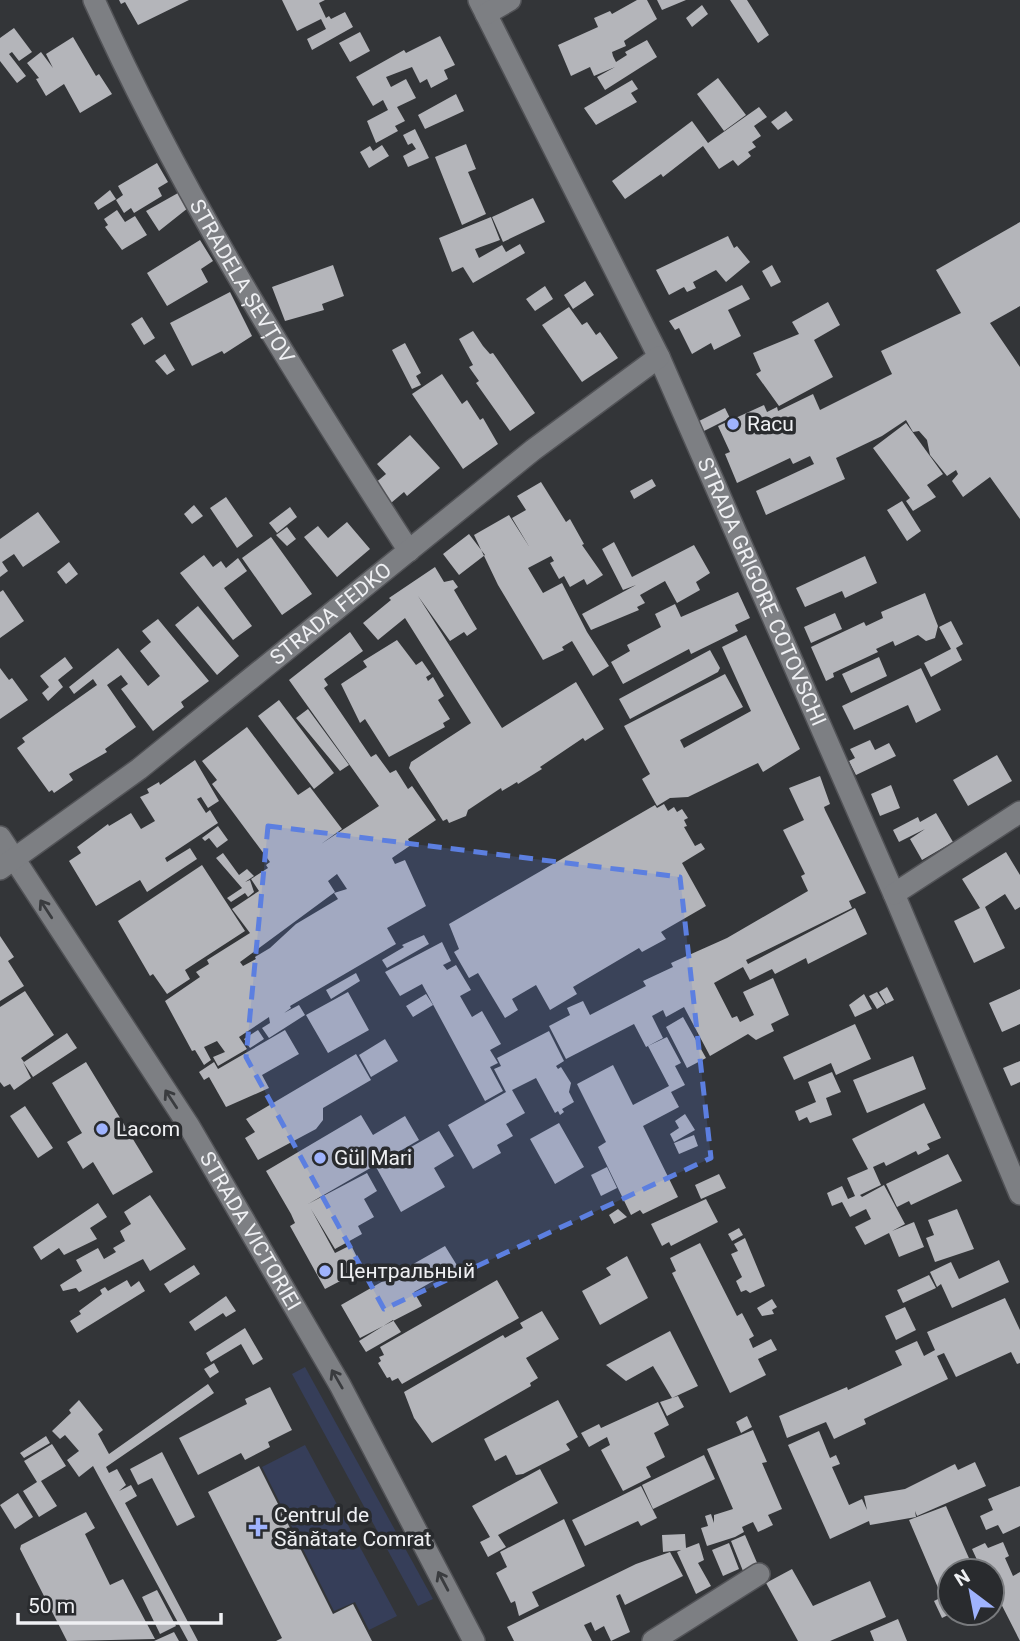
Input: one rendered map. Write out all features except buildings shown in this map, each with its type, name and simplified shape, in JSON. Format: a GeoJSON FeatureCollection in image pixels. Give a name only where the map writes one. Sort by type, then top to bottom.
{"type":"FeatureCollection","features":[{"type":"Feature","properties":{"kind":"street","name":"STRADELA ȘEVȚOV"},"geometry":{"type":"LineString","coordinates":[[94,0],[233,270],[278,348],[409,551]]}},
{"type":"Feature","properties":{"kind":"street"},"geometry":{"type":"LineString","coordinates":[[483,7],[510,0]]}},
{"type":"Feature","properties":{"kind":"street","name":"STRADA GRIGORE COTOVSCHI"},"geometry":{"type":"LineString","coordinates":[[483,7],[659,357],[894,894],[1020,1194]]}},
{"type":"Feature","properties":{"kind":"street","name":"STRADA FEDKO"},"geometry":{"type":"LineString","coordinates":[[7,865],[139,769],[533,450],[659,357]]}},
{"type":"Feature","properties":{"kind":"street"},"geometry":{"type":"LineString","coordinates":[[894,894],[1020,812]]}},
{"type":"Feature","properties":{"kind":"street","name":"STRADA VICTORIEI"},"geometry":{"type":"LineString","coordinates":[[0,837],[7,865],[189,1126],[340,1385],[474,1641]]}},
{"type":"Feature","properties":{"kind":"street"},"geometry":{"type":"LineString","coordinates":[[653,1641],[759,1574]]}},
{"type":"Feature","properties":{"kind":"highlighted area"},"geometry":{"type":"Polygon","coordinates":[[[268,826],[680,877],[711,1158],[384,1309],[246,1057],[268,826]]]}},
{"type":"Feature","properties":{"kind":"shaded area"},"geometry":{"type":"Polygon","coordinates":[[[305,1367],[433,1599],[418,1606],[292,1374],[305,1367]]]}},
{"type":"Feature","properties":{"kind":"shaded area"},"geometry":{"type":"Polygon","coordinates":[[[305,1445],[397,1616],[369,1630],[355,1602],[334,1611],[262,1467],[305,1445]]]}},
{"type":"Feature","properties":{"kind":"place","name":"Racu"},"geometry":{"type":"Point","coordinates":[733,424]}},
{"type":"Feature","properties":{"kind":"place","name":"Lacom"},"geometry":{"type":"Point","coordinates":[102,1129]}},
{"type":"Feature","properties":{"kind":"place","name":"Gül Mari"},"geometry":{"type":"Point","coordinates":[320,1158]}},
{"type":"Feature","properties":{"kind":"place","name":"Центральный"},"geometry":{"type":"Point","coordinates":[325,1271]}},
{"type":"Feature","properties":{"kind":"place","name":"Centrul de Sănătate Comrat"},"geometry":{"type":"Point","coordinates":[258,1527]}}]}
